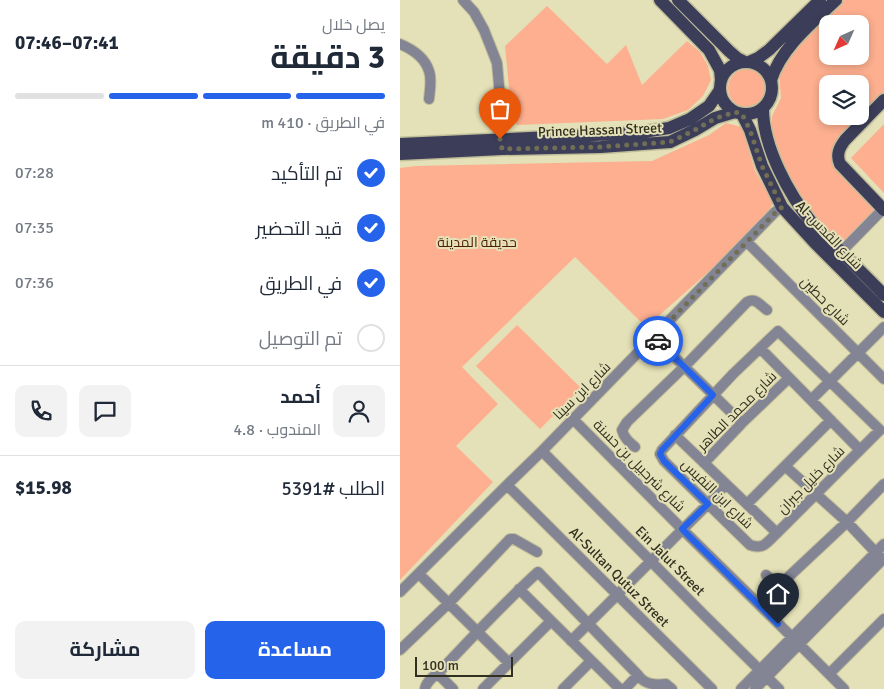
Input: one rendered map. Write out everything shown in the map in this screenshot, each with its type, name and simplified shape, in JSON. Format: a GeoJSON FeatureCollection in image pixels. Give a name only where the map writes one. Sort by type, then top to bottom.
{"type":"FeatureCollection","features":[{"type":"Feature","properties":{"kind":"main road"},"geometry":{"type":"LineString","coordinates":[[660,0],[709,50],[720,70],[723,100],[730,109],[739,113],[749,114],[763,109],[772,93],[771,80],[768,74],[763,68],[733,54],[678,0]]}},
{"type":"Feature","properties":{"kind":"main road"},"geometry":{"type":"LineString","coordinates":[[771,80],[778,62],[791,45],[836,0]]}},
{"type":"Feature","properties":{"kind":"main road"},"geometry":{"type":"LineString","coordinates":[[721,85],[725,73],[731,67],[758,58],[769,50],[816,1]]}},
{"type":"Feature","properties":{"kind":"main road","name":"Prince Hassan Street"},"geometry":{"type":"LineString","coordinates":[[400,154],[637,133],[668,128],[690,119],[709,106],[721,85]]}},
{"type":"Feature","properties":{"kind":"main road"},"geometry":{"type":"LineString","coordinates":[[883,210],[840,164],[838,150],[844,140],[884,100]]}},
{"type":"Feature","properties":{"kind":"main road","name":"Al-شارع القدس"},"geometry":{"type":"LineString","coordinates":[[763,109],[767,138],[776,163],[795,198],[813,224],[884,295]]}},
{"type":"Feature","properties":{"kind":"main road","name":"Prince Hassan Street"},"geometry":{"type":"LineString","coordinates":[[400,144],[501,144],[600,147],[670,142],[716,118],[739,113]]}},
{"type":"Feature","properties":{"kind":"main road","name":"Al-شارع القدس"},"geometry":{"type":"LineString","coordinates":[[739,113],[750,130],[762,166],[782,207],[884,312]]}},
{"type":"Feature","properties":{"kind":"street"},"geometry":{"type":"LineString","coordinates":[[463,0],[474,12],[484,30],[497,63],[501,144]]}},
{"type":"Feature","properties":{"kind":"street"},"geometry":{"type":"LineString","coordinates":[[400,44],[414,51],[423,60],[429,71],[429,99]]}},
{"type":"Feature","properties":{"kind":"street","name":"شارع ابن سينا"},"geometry":{"type":"LineString","coordinates":[[400,592],[506,485],[542,452],[782,207]]}},
{"type":"Feature","properties":{"kind":"street"},"geometry":{"type":"LineString","coordinates":[[841,252],[883,210]]}},
{"type":"Feature","properties":{"kind":"street","name":"شارع حطين"},"geometry":{"type":"LineString","coordinates":[[747,242],[884,379]]}},
{"type":"Feature","properties":{"kind":"street"},"geometry":{"type":"LineString","coordinates":[[635,447],[624,437],[623,428],[747,302],[754,300],[767,310]]}},
{"type":"Feature","properties":{"kind":"street"},"geometry":{"type":"LineString","coordinates":[[811,400],[884,326]]}},
{"type":"Feature","properties":{"kind":"street"},"geometry":{"type":"LineString","coordinates":[[675,435],[733,374],[778,331],[831,381]]}},
{"type":"Feature","properties":{"kind":"street"},"geometry":{"type":"LineString","coordinates":[[654,337],[742,422]]}},
{"type":"Feature","properties":{"kind":"street","name":"شارع محمد الطاهر"},"geometry":{"type":"LineString","coordinates":[[760,348],[860,450]]}},
{"type":"Feature","properties":{"kind":"street","name":"شارع محمد الطاهر"},"geometry":{"type":"LineString","coordinates":[[704,463],[742,422],[790,378]]}},
{"type":"Feature","properties":{"kind":"street","name":"شارع خليل جبران"},"geometry":{"type":"LineString","coordinates":[[759,547],[777,533],[880,430],[831,381]]}},
{"type":"Feature","properties":{"kind":"street","name":"شارع شرحبيل بن حسنة"},"geometry":{"type":"LineString","coordinates":[[573,419],[844,689]]}},
{"type":"Feature","properties":{"kind":"street"},"geometry":{"type":"LineString","coordinates":[[747,504],[831,420]]}},
{"type":"Feature","properties":{"kind":"street","name":"شارع محمد الطاهر"},"geometry":{"type":"LineString","coordinates":[[675,435],[777,533]]}},
{"type":"Feature","properties":{"kind":"street","name":"شارع ابن النفيس"},"geometry":{"type":"LineString","coordinates":[[675,435],[660,454],[664,461],[750,545],[759,547]]}},
{"type":"Feature","properties":{"kind":"street","name":"Ein Jalut Street"},"geometry":{"type":"LineString","coordinates":[[542,452],[779,689]]}},
{"type":"Feature","properties":{"kind":"street"},"geometry":{"type":"LineString","coordinates":[[785,466],[847,522],[881,557]]}},
{"type":"Feature","properties":{"kind":"street"},"geometry":{"type":"LineString","coordinates":[[571,641],[726,484]]}},
{"type":"Feature","properties":{"kind":"street"},"geometry":{"type":"LineString","coordinates":[[766,575],[773,581],[783,582],[847,522],[884,484]]}},
{"type":"Feature","properties":{"kind":"street","name":"Al-Sultan Qutuz Street"},"geometry":{"type":"LineString","coordinates":[[506,485],[712,689]]}},
{"type":"Feature","properties":{"kind":"street"},"geometry":{"type":"LineString","coordinates":[[400,650],[449,604],[510,539],[514,539],[537,552]]}},
{"type":"Feature","properties":{"kind":"street"},"geometry":{"type":"LineString","coordinates":[[741,689],[763,674],[795,640],[881,557],[884,544]]}},
{"type":"Feature","properties":{"kind":"street"},"geometry":{"type":"LineString","coordinates":[[425,689],[426,684],[438,674],[477,631],[538,572],[645,683],[666,684],[672,689]]}},
{"type":"Feature","properties":{"kind":"street"},"geometry":{"type":"LineString","coordinates":[[419,574],[509,663]]}},
{"type":"Feature","properties":{"kind":"street"},"geometry":{"type":"LineString","coordinates":[[519,589],[620,689]]}},
{"type":"Feature","properties":{"kind":"street"},"geometry":{"type":"LineString","coordinates":[[830,674],[884,619]]}},
{"type":"Feature","properties":{"kind":"street"},"geometry":{"type":"LineString","coordinates":[[483,689],[551,621]]}},
{"type":"Feature","properties":{"kind":"street"},"geometry":{"type":"LineString","coordinates":[[563,689],[591,661]]}},
{"type":"Feature","properties":{"kind":"street"},"geometry":{"type":"LineString","coordinates":[[438,674],[452,689]]}},
{"type":"Feature","properties":{"kind":"street"},"geometry":{"type":"LineString","coordinates":[[755,689],[763,674]]}},
{"type":"Feature","properties":{"kind":"street"},"geometry":{"type":"LineString","coordinates":[[625,689],[638,675]]}},
{"type":"Feature","properties":{"kind":"green space"},"geometry":{"type":"Polygon","coordinates":[[[844,0],[884,0],[884,99],[869,114],[869,75],[819,75],[819,125],[859,125],[837,147],[838,165],[876,209],[847,240],[838,240],[821,224],[801,200],[779,157],[771,134],[772,116],[781,98],[779,71],[787,55],[819,24],[819,65],[869,65],[869,15],[828,15],[844,0]]]}},
{"type":"Feature","properties":{"kind":"green space"},"geometry":{"type":"Polygon","coordinates":[[[547,6],[607,64],[626,45],[642,85],[687,41],[700,52],[708,66],[711,80],[703,96],[688,110],[663,119],[517,125],[512,119],[505,46],[547,6]]]}},
{"type":"Feature","properties":{"kind":"green space"},"geometry":{"type":"Polygon","coordinates":[[[747,69],[754,70],[760,75],[765,81],[765,95],[760,101],[754,106],[747,107],[740,106],[734,101],[729,95],[728,88],[729,81],[734,75],[740,70],[747,69]]]}},
{"type":"Feature","properties":{"kind":"green space","name":"حديقة المدينة"},"geometry":{"type":"Polygon","coordinates":[[[726,123],[742,127],[755,171],[773,203],[767,214],[740,244],[646,327],[575,257],[462,367],[498,404],[456,446],[493,482],[400,580],[400,168],[416,166],[652,161],[709,135],[726,123]]]}},
{"type":"Feature","properties":{"kind":"green space"},"geometry":{"type":"Polygon","coordinates":[[[884,124],[884,193],[851,158],[884,124]]]}},
{"type":"Feature","properties":{"kind":"green space"},"geometry":{"type":"Polygon","coordinates":[[[517,325],[581,388],[540,429],[476,366],[517,325]]]}},
{"type":"Feature","properties":{"kind":"way so far"},"geometry":{"type":"LineString","coordinates":[[500,139],[502,149],[600,147],[670,142],[725,114],[735,112],[742,114],[750,130],[762,166],[782,207],[654,337],[658,341]]}},
{"type":"Feature","properties":{"kind":"route"},"geometry":{"type":"LineString","coordinates":[[658,341],[713,395],[660,454],[661,458],[708,504],[682,529],[778,624]]}}]}
